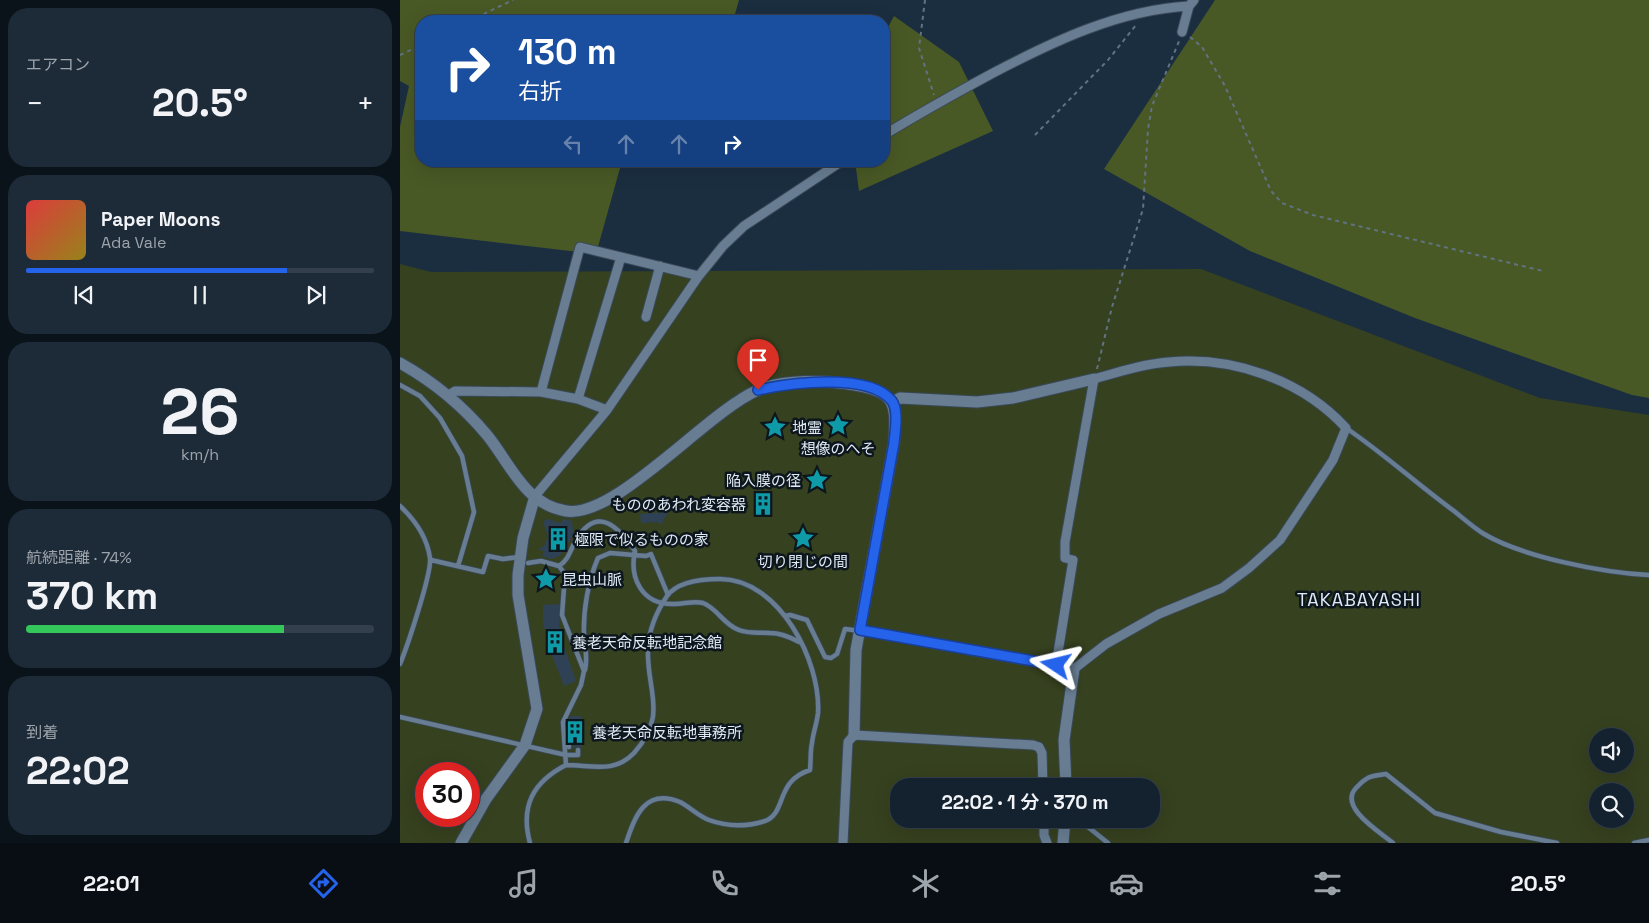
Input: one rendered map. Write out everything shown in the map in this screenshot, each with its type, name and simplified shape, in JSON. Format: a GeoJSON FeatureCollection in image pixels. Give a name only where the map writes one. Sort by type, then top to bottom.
{"type":"FeatureCollection","features":[{"type":"Feature","properties":{"kind":"street"},"geometry":{"type":"LineString","coordinates":[[890,131],[937,102],[1074,32],[1191,3],[1182,32]]}},
{"type":"Feature","properties":{"kind":"street"},"geometry":{"type":"LineString","coordinates":[[461,843],[486,799],[525,745],[537,709],[518,594],[535,496],[607,410],[699,276],[723,246],[744,226],[833,167]]}},
{"type":"Feature","properties":{"kind":"street"},"geometry":{"type":"LineString","coordinates":[[541,392],[580,247],[699,276]]}},
{"type":"Feature","properties":{"kind":"street"},"geometry":{"type":"LineString","coordinates":[[578,399],[621,257]]}},
{"type":"Feature","properties":{"kind":"street"},"geometry":{"type":"LineString","coordinates":[[646,317],[660,266]]}},
{"type":"Feature","properties":{"kind":"street"},"geometry":{"type":"LineString","coordinates":[[893,402],[900,398],[977,402],[1013,398],[1094,379],[1139,366],[1198,360],[1228,366],[1281,381],[1311,396],[1331,412],[1346,428],[1332,460],[1280,540],[1274,546],[1222,588],[1158,614],[1106,644],[1074,669],[1064,740],[1066,778]]}},
{"type":"Feature","properties":{"kind":"street"},"geometry":{"type":"LineString","coordinates":[[400,363],[425,377],[449,394],[488,436],[522,486],[553,507],[566,511],[582,511],[599,506],[615,496],[730,406],[758,390],[780,385],[840,382],[882,392],[893,402],[896,418],[894,443],[856,630],[854,735],[848,742],[844,843]]}},
{"type":"Feature","properties":{"kind":"street"},"geometry":{"type":"LineString","coordinates":[[1056,665],[1073,560],[1065,558],[1065,542],[1094,379]]}},
{"type":"Feature","properties":{"kind":"street"},"geometry":{"type":"LineString","coordinates":[[449,394],[455,391],[541,392],[578,399],[607,410]]}},
{"type":"Feature","properties":{"kind":"street"},"geometry":{"type":"LineString","coordinates":[[856,630],[1074,669]]}},
{"type":"Feature","properties":{"kind":"street"},"geometry":{"type":"LineString","coordinates":[[854,735],[1033,745],[1039,747],[1042,753],[1043,778]]}},
{"type":"Feature","properties":{"kind":"street"},"geometry":{"type":"LineString","coordinates":[[1044,828],[1047,843]]}},
{"type":"Feature","properties":{"kind":"street"},"geometry":{"type":"LineString","coordinates":[[1063,843],[1064,828]]}},
{"type":"Feature","properties":{"kind":"lane"},"geometry":{"type":"LineString","coordinates":[[400,385],[420,396],[440,418],[462,456],[474,512],[458,566]]}},
{"type":"Feature","properties":{"kind":"lane"},"geometry":{"type":"LineString","coordinates":[[1346,428],[1485,534],[1524,550],[1574,563],[1620,573],[1649,575]]}},
{"type":"Feature","properties":{"kind":"lane"},"geometry":{"type":"LineString","coordinates":[[400,506],[414,520],[428,547],[431,560],[410,639],[400,664]]}},
{"type":"Feature","properties":{"kind":"lane"},"geometry":{"type":"LineString","coordinates":[[559,566],[566,562],[577,538],[594,522],[610,523],[621,531],[635,551],[633,565],[640,590],[645,597],[664,604],[703,603],[712,608],[725,622],[740,631],[771,633],[799,642]]}},
{"type":"Feature","properties":{"kind":"lane"},"geometry":{"type":"LineString","coordinates":[[566,765],[563,722],[566,712],[581,685],[587,660],[585,620],[592,571],[598,558],[610,553],[634,556],[651,554],[668,595]]}},
{"type":"Feature","properties":{"kind":"lane"},"geometry":{"type":"LineString","coordinates":[[431,560],[482,572],[488,556],[503,559],[541,561],[559,566],[564,574],[562,615],[584,672]]}},
{"type":"Feature","properties":{"kind":"lane"},"geometry":{"type":"LineString","coordinates":[[530,843],[526,819],[534,792],[542,782],[566,765],[609,767],[633,753],[649,731],[653,722],[654,692],[648,649],[650,630],[668,595],[692,581],[726,579],[742,582],[760,590],[785,616],[799,642],[815,683],[818,713],[811,745],[810,770],[799,773],[790,781],[778,809],[768,820],[749,826],[726,824],[701,816],[681,803],[666,799],[651,800],[638,812],[626,843]]}},
{"type":"Feature","properties":{"kind":"lane"},"geometry":{"type":"LineString","coordinates":[[785,616],[790,614],[807,620],[825,657],[832,658],[837,654],[845,629],[856,630]]}},
{"type":"Feature","properties":{"kind":"lane"},"geometry":{"type":"LineString","coordinates":[[400,717],[566,755],[578,755],[578,750]]}},
{"type":"Feature","properties":{"kind":"lane"},"geometry":{"type":"LineString","coordinates":[[564,739],[567,739],[569,747]]}},
{"type":"Feature","properties":{"kind":"lane"},"geometry":{"type":"LineString","coordinates":[[1393,843],[1355,812],[1351,798],[1353,791],[1366,777],[1386,774],[1436,813],[1501,832],[1557,843]]}},
{"type":"Feature","properties":{"kind":"lane"},"geometry":{"type":"LineString","coordinates":[[1090,828],[1108,843]]}},
{"type":"Feature","properties":{"kind":"lane"},"geometry":{"type":"LineString","coordinates":[[1634,843],[1649,840]]}},
{"type":"Feature","properties":{"kind":"path"},"geometry":{"type":"LineString","coordinates":[[482,15],[513,0]]}},
{"type":"Feature","properties":{"kind":"path"},"geometry":{"type":"LineString","coordinates":[[925,0],[919,48],[937,102]]}},
{"type":"Feature","properties":{"kind":"path"},"geometry":{"type":"LineString","coordinates":[[1035,135],[1108,60],[1146,13]]}},
{"type":"Feature","properties":{"kind":"path"},"geometry":{"type":"LineString","coordinates":[[1094,379],[1112,307],[1143,209],[1148,129],[1152,106],[1182,32],[1202,47],[1220,78],[1272,192],[1282,203],[1313,214],[1543,271]]}},
{"type":"Feature","properties":{"kind":"path"},"geometry":{"type":"LineString","coordinates":[[400,55],[415,48]]}},
{"type":"Feature","properties":{"kind":"green space"},"geometry":{"type":"Polygon","coordinates":[[[400,0],[739,0],[735,15],[415,15],[415,167],[620,167],[596,254],[400,231],[400,127],[409,86],[400,81],[400,0]]]}},
{"type":"Feature","properties":{"kind":"green space"},"geometry":{"type":"Polygon","coordinates":[[[1215,0],[1649,0],[1649,398],[1632,395],[1415,318],[1250,251],[1104,169],[1215,0]]]}},
{"type":"Feature","properties":{"kind":"green space"},"geometry":{"type":"Polygon","coordinates":[[[894,16],[959,62],[993,131],[859,191],[856,167],[890,167],[890,24],[894,16]]]}},
{"type":"Feature","properties":{"kind":"green space"},"geometry":{"type":"Polygon","coordinates":[[[400,264],[431,272],[1201,269],[1540,398],[1649,415],[1649,843],[400,843],[400,264]]]}},
{"type":"Feature","properties":{"kind":"building"},"geometry":{"type":"Polygon","coordinates":[[[668,512],[661,525],[658,522],[641,523],[640,514],[668,512]]]}},
{"type":"Feature","properties":{"kind":"building","name":"極限で似るものの家"},"geometry":{"type":"Polygon","coordinates":[[[564,518],[568,521],[571,519],[574,534],[569,542],[562,545],[564,549],[560,556],[551,559],[542,556],[544,551],[538,549],[544,546],[548,538],[543,521],[548,519],[561,523],[564,518]]]}},
{"type":"Feature","properties":{"kind":"building","name":"養老天命反転地記念館"},"geometry":{"type":"Polygon","coordinates":[[[559,604],[559,632],[576,681],[564,686],[551,653],[543,622],[543,605],[559,604]]]}},
{"type":"Feature","properties":{"kind":"building","name":"養老天命反転地事務所"},"geometry":{"type":"Polygon","coordinates":[[[570,716],[581,716],[582,749],[578,746],[572,750],[573,746],[569,735],[570,716]]]}},
{"type":"Feature","properties":{"kind":"place","name":"想像のへそ"},"geometry":{"type":"Point","coordinates":[838,425]}},
{"type":"Feature","properties":{"kind":"place","name":"地霊"},"geometry":{"type":"Point","coordinates":[775,427]}},
{"type":"Feature","properties":{"kind":"place","name":"陥入膜の径"},"geometry":{"type":"Point","coordinates":[817,480]}},
{"type":"Feature","properties":{"kind":"place","name":"もののあわれ変容器"},"geometry":{"type":"Point","coordinates":[763,504]}},
{"type":"Feature","properties":{"kind":"place","name":"切り閉じの間"},"geometry":{"type":"Point","coordinates":[803,538]}},
{"type":"Feature","properties":{"kind":"place","name":"極限で似るものの家"},"geometry":{"type":"Point","coordinates":[558,539]}},
{"type":"Feature","properties":{"kind":"place","name":"昆虫山脈"},"geometry":{"type":"Point","coordinates":[546,579]}},
{"type":"Feature","properties":{"kind":"place","name":"養老天命反転地記念館"},"geometry":{"type":"Point","coordinates":[555,642]}},
{"type":"Feature","properties":{"kind":"place","name":"養老天命反転地事務所"},"geometry":{"type":"Point","coordinates":[575,732]}},
{"type":"Feature","properties":{"kind":"district","name":"TAKABAYASHI"},"geometry":{"type":"Point","coordinates":[1359,599]}},
{"type":"Feature","properties":{"kind":"route"},"geometry":{"type":"LineString","coordinates":[[758,390],[780,385],[840,382],[882,392],[893,402],[896,418],[894,443],[860,630],[1056,665]]}}]}
